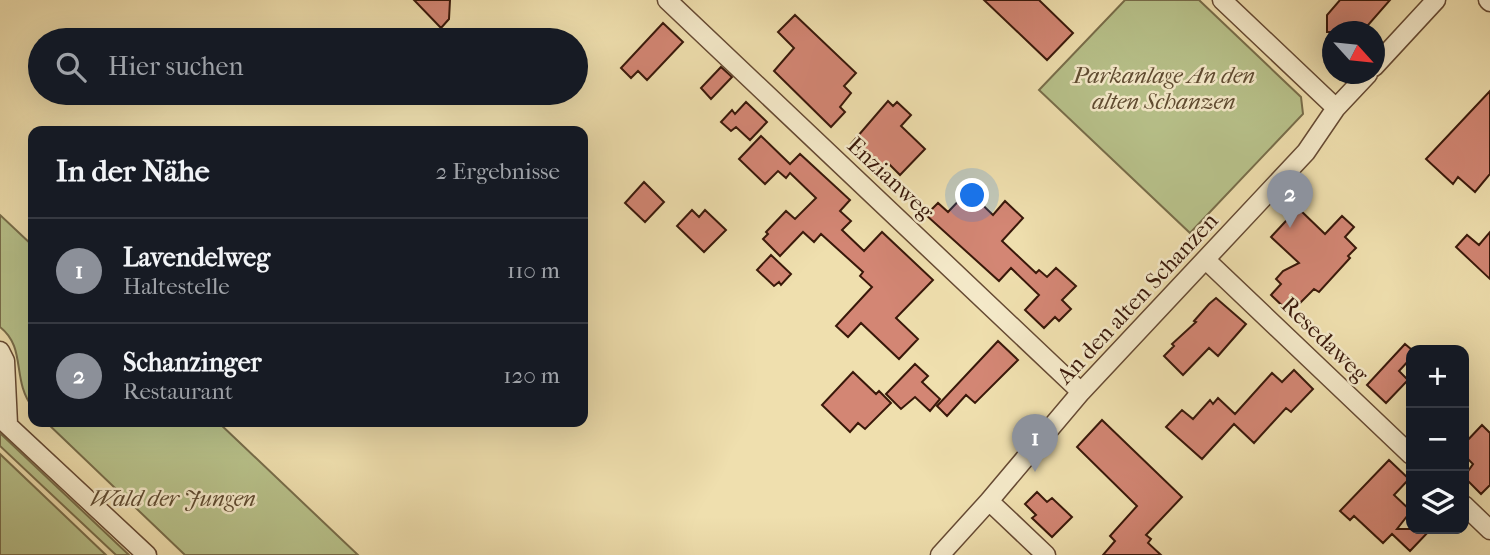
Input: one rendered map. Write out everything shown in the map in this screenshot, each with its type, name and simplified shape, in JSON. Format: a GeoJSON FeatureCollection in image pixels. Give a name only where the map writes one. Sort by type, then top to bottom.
{"type":"FeatureCollection","features":[{"type":"Feature","properties":{"kind":"street","name":"Enzianweg"},"geometry":{"type":"LineString","coordinates":[[667,0],[1081,392]]}},
{"type":"Feature","properties":{"kind":"street"},"geometry":{"type":"LineString","coordinates":[[1222,0],[1336,108]]}},
{"type":"Feature","properties":{"kind":"street"},"geometry":{"type":"LineString","coordinates":[[1385,55],[1436,0]]}},
{"type":"Feature","properties":{"kind":"street","name":"An den alten Schanzen"},"geometry":{"type":"LineString","coordinates":[[940,555],[1081,392],[1306,152],[1336,108],[1359,84]]}},
{"type":"Feature","properties":{"kind":"street","name":"Resedaweg"},"geometry":{"type":"LineString","coordinates":[[1206,260],[1406,450]]}},
{"type":"Feature","properties":{"kind":"street"},"geometry":{"type":"LineString","coordinates":[[0,351],[5,361],[4,421],[147,555]]}},
{"type":"Feature","properties":{"kind":"street"},"geometry":{"type":"LineString","coordinates":[[989,501],[1046,555]]}},
{"type":"Feature","properties":{"kind":"street"},"geometry":{"type":"LineString","coordinates":[[1469,510],[1490,530]]}},
{"type":"Feature","properties":{"kind":"green space","name":"Parkanlage An den alten Schanzen"},"geometry":{"type":"Polygon","coordinates":[[[1125,0],[1199,0],[1301,97],[1303,114],[1190,233],[1039,90],[1125,0]]]}},
{"type":"Feature","properties":{"kind":"green space"},"geometry":{"type":"Polygon","coordinates":[[[0,215],[28,241],[28,400],[22,386],[17,354],[8,335],[0,327],[0,215]]]}},
{"type":"Feature","properties":{"kind":"green space","name":"Wald der Jungen"},"geometry":{"type":"Polygon","coordinates":[[[51,427],[223,427],[358,555],[185,555],[51,427]]]}},
{"type":"Feature","properties":{"kind":"green space"},"geometry":{"type":"Polygon","coordinates":[[[0,433],[129,555],[116,555],[0,446],[0,433]]]}},
{"type":"Feature","properties":{"kind":"green space"},"geometry":{"type":"Polygon","coordinates":[[[0,454],[106,555],[0,555],[0,454]]]}},
{"type":"Feature","properties":{"kind":"building"},"geometry":{"type":"Polygon","coordinates":[[[414,0],[450,0],[449,19],[441,28],[414,0]]]}},
{"type":"Feature","properties":{"kind":"building"},"geometry":{"type":"Polygon","coordinates":[[[984,0],[1039,0],[1073,33],[1047,60],[984,0]]]}},
{"type":"Feature","properties":{"kind":"building"},"geometry":{"type":"Polygon","coordinates":[[[1340,0],[1390,0],[1372,21],[1327,21],[1327,15],[1340,0]]]}},
{"type":"Feature","properties":{"kind":"building"},"geometry":{"type":"Polygon","coordinates":[[[795,15],[856,73],[844,86],[851,93],[840,107],[845,112],[831,127],[774,71],[794,48],[778,32],[795,15]]]}},
{"type":"Feature","properties":{"kind":"building"},"geometry":{"type":"Polygon","coordinates":[[[663,23],[683,42],[647,80],[638,71],[631,78],[621,68],[663,23]]]}},
{"type":"Feature","properties":{"kind":"building"},"geometry":{"type":"Polygon","coordinates":[[[721,67],[732,77],[711,99],[701,88],[721,67]]]}},
{"type":"Feature","properties":{"kind":"building"},"geometry":{"type":"Polygon","coordinates":[[[1490,91],[1490,174],[1475,192],[1458,177],[1453,184],[1426,159],[1490,91]]]}},
{"type":"Feature","properties":{"kind":"building"},"geometry":{"type":"Polygon","coordinates":[[[888,101],[893,106],[897,102],[911,115],[901,126],[925,149],[900,175],[887,162],[879,171],[851,144],[888,101]]]}},
{"type":"Feature","properties":{"kind":"building"},"geometry":{"type":"Polygon","coordinates":[[[746,102],[767,122],[750,140],[736,127],[731,131],[721,122],[732,110],[735,114],[746,102]]]}},
{"type":"Feature","properties":{"kind":"building"},"geometry":{"type":"Polygon","coordinates":[[[761,136],[790,164],[800,154],[850,200],[840,211],[851,221],[842,230],[864,251],[882,232],[933,280],[896,318],[918,339],[899,359],[861,323],[848,337],[836,326],[872,287],[860,276],[863,272],[821,234],[814,242],[803,232],[780,256],[763,239],[768,234],[766,232],[786,211],[795,219],[816,198],[790,173],[786,178],[778,171],[765,184],[739,159],[761,136]]]}},
{"type":"Feature","properties":{"kind":"building"},"geometry":{"type":"Polygon","coordinates":[[[644,182],[664,202],[645,222],[625,203],[644,182]]]}},
{"type":"Feature","properties":{"kind":"building"},"geometry":{"type":"Polygon","coordinates":[[[968,191],[993,215],[1005,201],[1023,218],[1002,241],[1036,273],[1039,270],[1047,277],[1056,268],[1076,286],[1062,300],[1071,309],[1059,321],[1055,317],[1044,328],[1025,310],[1039,295],[1011,268],[999,281],[926,215],[938,203],[948,212],[968,191]]]}},
{"type":"Feature","properties":{"kind":"building"},"geometry":{"type":"Polygon","coordinates":[[[1298,208],[1325,234],[1342,216],[1354,227],[1345,237],[1356,248],[1319,292],[1314,289],[1290,313],[1271,295],[1281,284],[1276,279],[1283,271],[1299,263],[1271,237],[1298,208]]]}},
{"type":"Feature","properties":{"kind":"building"},"geometry":{"type":"Polygon","coordinates":[[[692,210],[699,217],[705,210],[726,230],[704,252],[677,226],[692,210]]]}},
{"type":"Feature","properties":{"kind":"building"},"geometry":{"type":"Polygon","coordinates":[[[1490,232],[1490,279],[1456,247],[1467,235],[1479,245],[1490,232]]]}},
{"type":"Feature","properties":{"kind":"building"},"geometry":{"type":"Polygon","coordinates":[[[771,255],[791,274],[781,285],[779,282],[774,286],[757,270],[771,255]]]}},
{"type":"Feature","properties":{"kind":"building"},"geometry":{"type":"Polygon","coordinates":[[[1216,298],[1246,324],[1218,356],[1209,348],[1183,375],[1164,356],[1216,298]]]}},
{"type":"Feature","properties":{"kind":"building"},"geometry":{"type":"Polygon","coordinates":[[[998,341],[1018,360],[975,403],[966,395],[947,416],[937,406],[998,341]]]}},
{"type":"Feature","properties":{"kind":"building"},"geometry":{"type":"Polygon","coordinates":[[[1406,345],[1406,363],[1399,371],[1406,378],[1406,382],[1386,403],[1367,385],[1406,345]]]}},
{"type":"Feature","properties":{"kind":"building"},"geometry":{"type":"Polygon","coordinates":[[[915,364],[928,376],[922,382],[940,399],[930,411],[915,397],[901,409],[886,394],[915,364]]]}},
{"type":"Feature","properties":{"kind":"building"},"geometry":{"type":"Polygon","coordinates":[[[1294,370],[1313,389],[1291,412],[1286,408],[1254,443],[1234,424],[1202,459],[1166,427],[1182,410],[1193,419],[1210,400],[1213,404],[1218,398],[1235,414],[1272,373],[1282,382],[1294,370]]]}},
{"type":"Feature","properties":{"kind":"building"},"geometry":{"type":"Polygon","coordinates":[[[853,372],[876,394],[879,391],[891,403],[865,429],[858,423],[850,432],[822,405],[853,372]]]}},
{"type":"Feature","properties":{"kind":"building"},"geometry":{"type":"Polygon","coordinates":[[[1102,420],[1182,497],[1146,535],[1151,539],[1148,543],[1161,555],[1103,555],[1115,541],[1110,536],[1137,506],[1077,447],[1102,420]]]}},
{"type":"Feature","properties":{"kind":"building"},"geometry":{"type":"Polygon","coordinates":[[[1482,425],[1490,433],[1490,485],[1481,494],[1469,482],[1469,470],[1473,464],[1469,460],[1469,439],[1482,425]]]}},
{"type":"Feature","properties":{"kind":"building"},"geometry":{"type":"Polygon","coordinates":[[[1389,460],[1406,476],[1406,482],[1394,495],[1406,506],[1406,517],[1397,529],[1406,529],[1406,534],[1426,534],[1410,551],[1392,534],[1383,543],[1354,516],[1350,520],[1340,511],[1389,460]]]}},
{"type":"Feature","properties":{"kind":"building"},"geometry":{"type":"Polygon","coordinates":[[[1037,492],[1047,502],[1052,498],[1072,517],[1052,537],[1032,518],[1036,515],[1025,504],[1037,492]]]}},
{"type":"Feature","properties":{"kind":"place","name":"Schanzinger"},"geometry":{"type":"Point","coordinates":[1290,228]}},
{"type":"Feature","properties":{"kind":"place","name":"Lavendelweg"},"geometry":{"type":"Point","coordinates":[1035,472]}}]}
